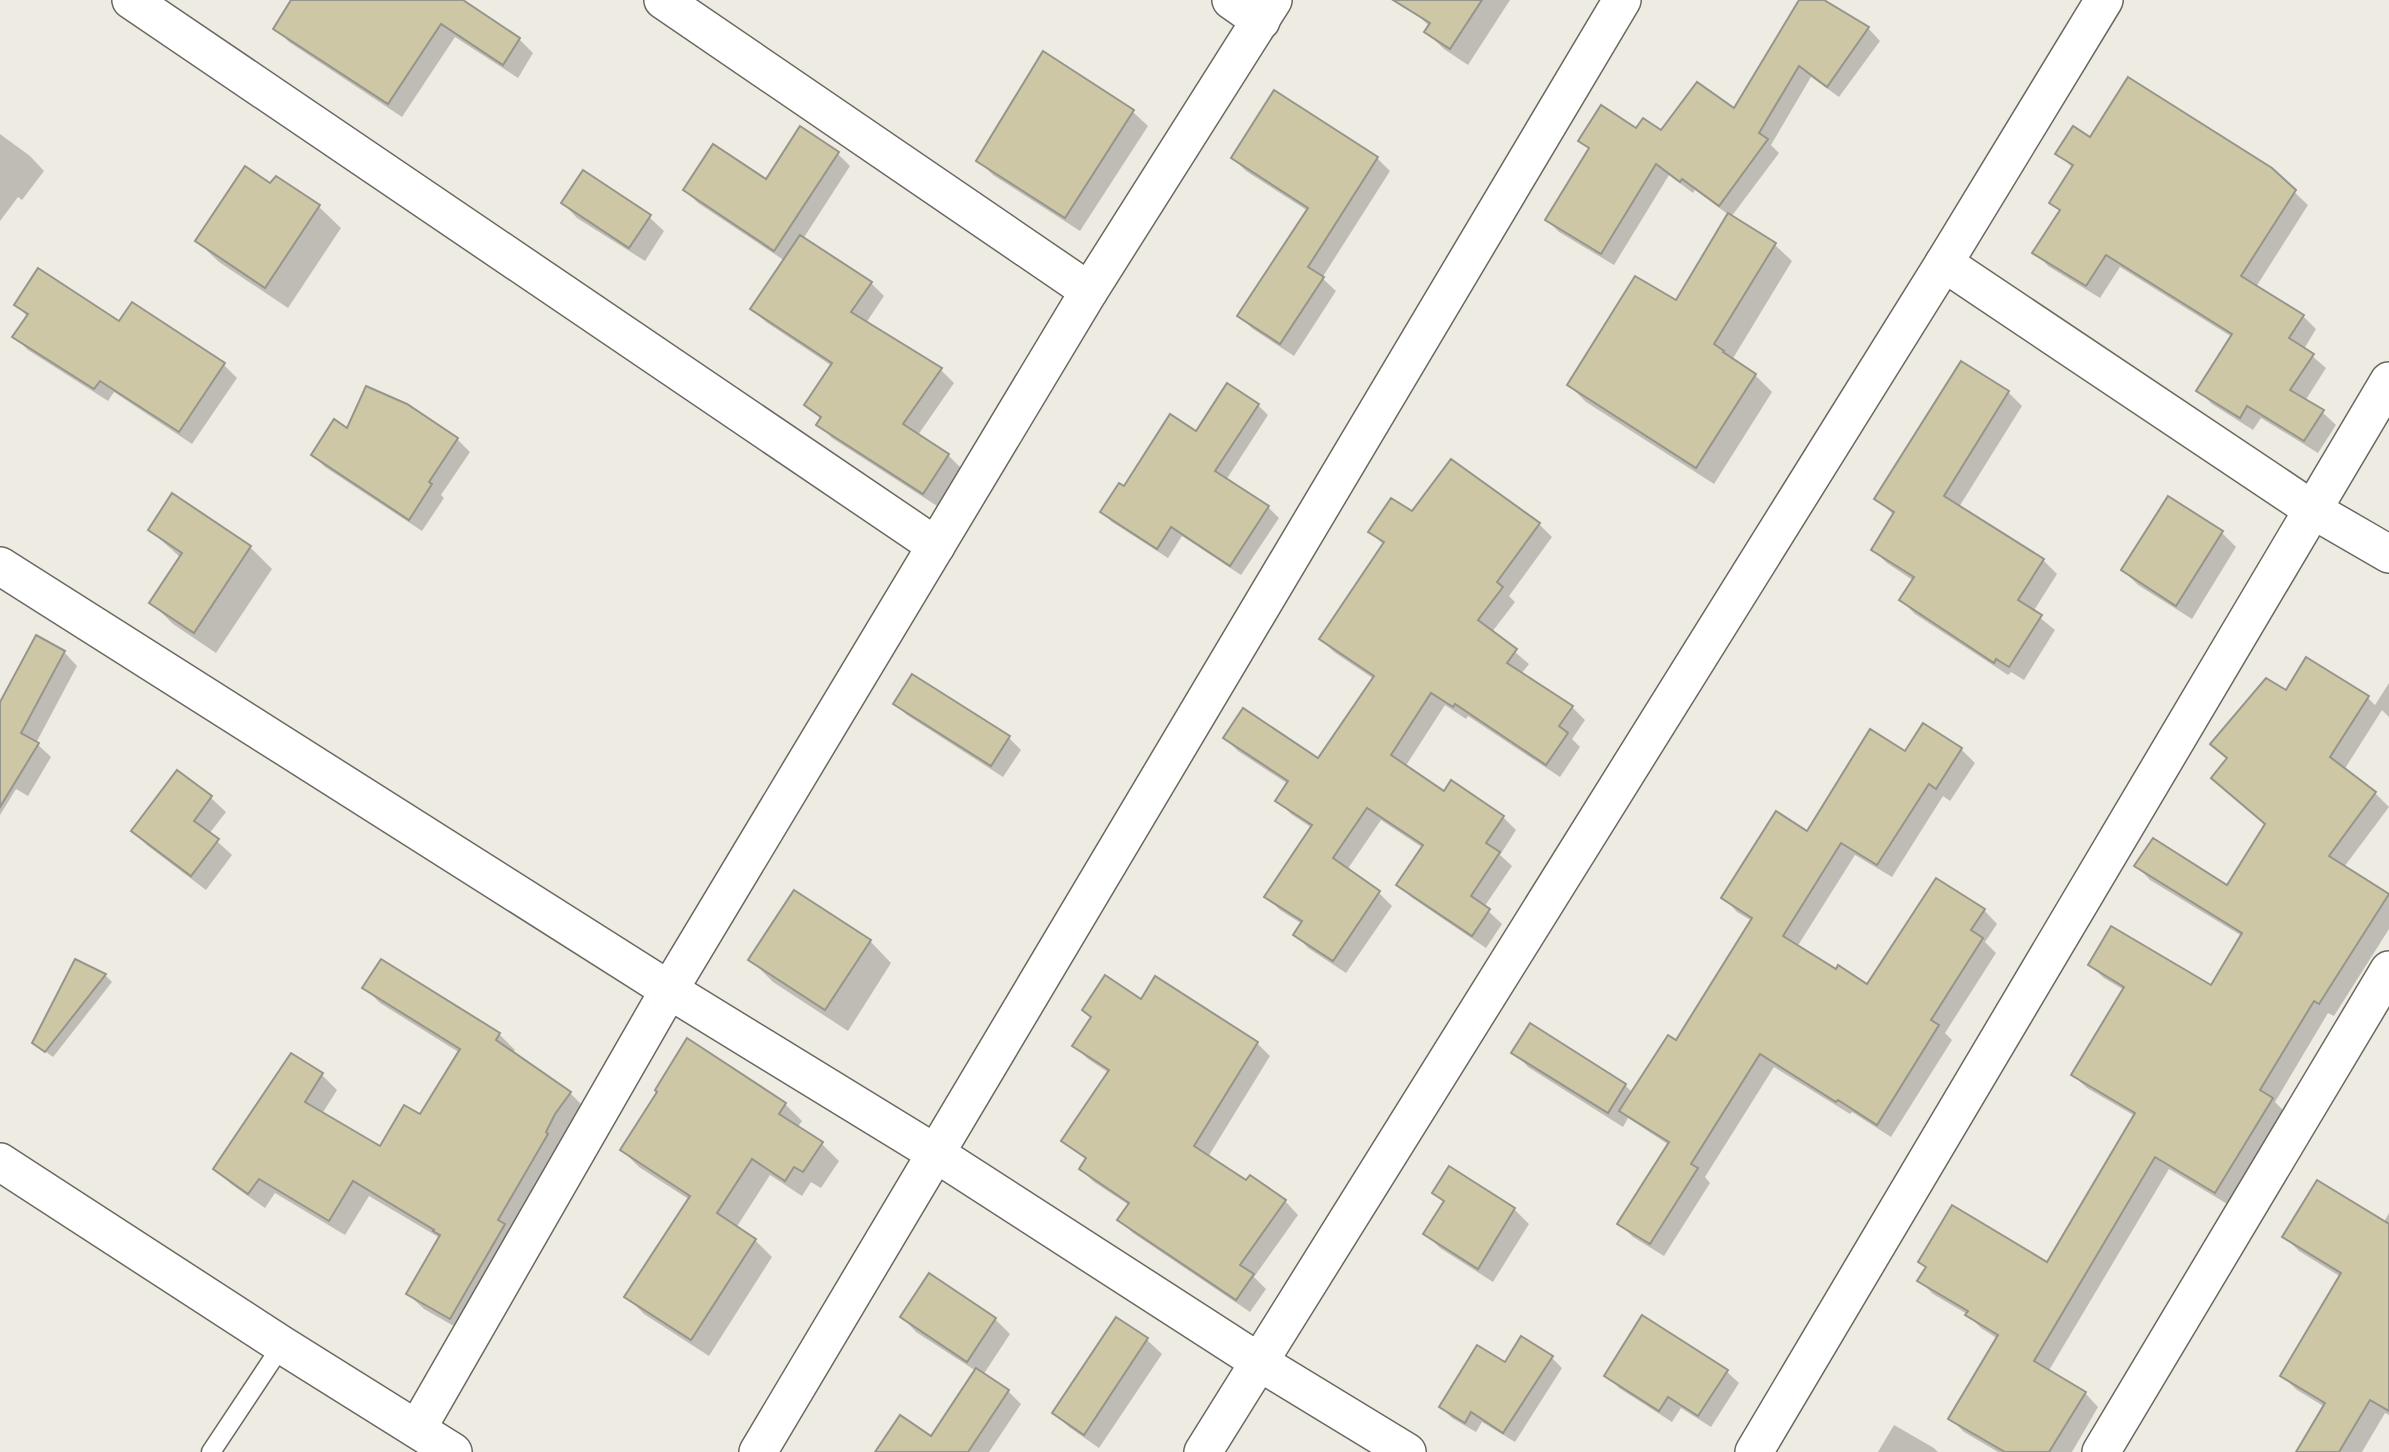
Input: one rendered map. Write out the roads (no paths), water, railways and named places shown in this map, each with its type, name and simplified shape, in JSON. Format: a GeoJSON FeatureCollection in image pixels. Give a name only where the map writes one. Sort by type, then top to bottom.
{"type":"FeatureCollection","features":[{"type":"Feature","properties":{"kind":"street"},"geometry":{"type":"LineString","coordinates":[[131,0],[936,546]]}},
{"type":"Feature","properties":{"kind":"street"},"geometry":{"type":"LineString","coordinates":[[663,0],[1089,291]]}},
{"type":"Feature","properties":{"kind":"street"},"geometry":{"type":"LineString","coordinates":[[417,1429],[669,990],[1089,291],[1267,10],[1231,0]]}},
{"type":"Feature","properties":{"kind":"street"},"geometry":{"type":"LineString","coordinates":[[758,1452],[1622,0]]}},
{"type":"Feature","properties":{"kind":"street"},"geometry":{"type":"LineString","coordinates":[[1203,1452],[1944,263],[2104,0]]}},
{"type":"Feature","properties":{"kind":"street"},"geometry":{"type":"LineString","coordinates":[[1944,263],[2313,510],[2389,554]]}},
{"type":"Feature","properties":{"kind":"street"},"geometry":{"type":"LineString","coordinates":[[1754,1452],[2389,381]]}},
{"type":"Feature","properties":{"kind":"street"},"geometry":{"type":"LineString","coordinates":[[0,566],[669,990],[935,1153],[1259,1362],[1407,1452]]}},
{"type":"Feature","properties":{"kind":"street"},"geometry":{"type":"LineString","coordinates":[[2101,1452],[2389,970]]}},
{"type":"Feature","properties":{"kind":"street"},"geometry":{"type":"LineString","coordinates":[[0,1162],[453,1452]]}},
{"type":"Feature","properties":{"kind":"lane"},"geometry":{"type":"LineString","coordinates":[[211,1452],[282,1345]]}}]}
